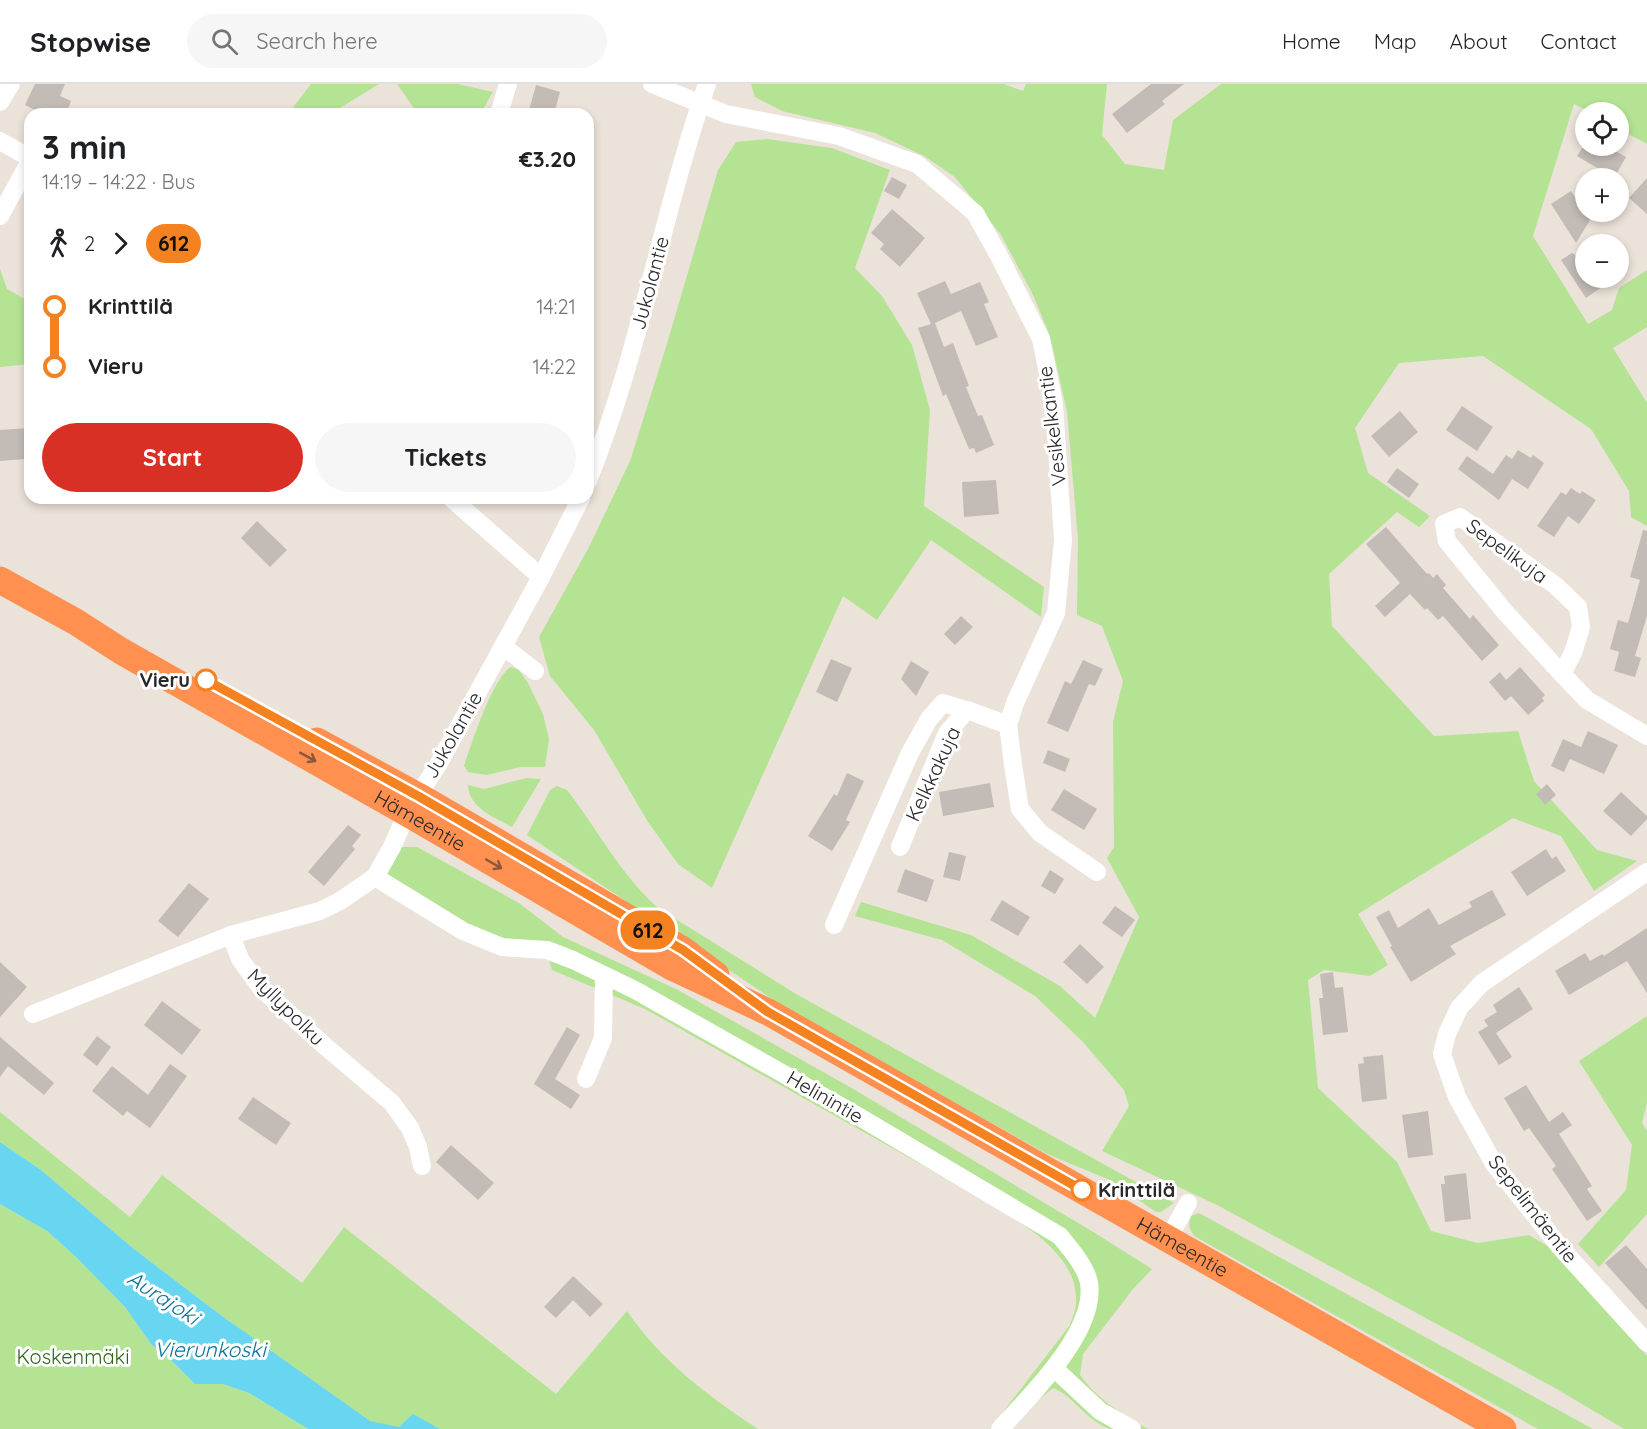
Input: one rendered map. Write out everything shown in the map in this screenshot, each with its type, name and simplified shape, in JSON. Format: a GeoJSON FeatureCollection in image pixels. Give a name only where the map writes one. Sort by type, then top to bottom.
{"type":"FeatureCollection","features":[{"type":"Feature","properties":{"kind":"highway","name":"Hämeentie"},"geometry":{"type":"LineString","coordinates":[[0,580],[76,622],[121,651],[413,804],[672,967],[768,1012],[1503,1429]]}},
{"type":"Feature","properties":{"kind":"street"},"geometry":{"type":"LineString","coordinates":[[0,102],[11,84]]}},
{"type":"Feature","properties":{"kind":"street"},"geometry":{"type":"LineString","coordinates":[[501,108],[508,84]]}},
{"type":"Feature","properties":{"kind":"street","name":"Vesikelkantie"},"geometry":{"type":"LineString","coordinates":[[652,84],[726,114],[838,135],[917,164],[975,213],[1009,273],[1041,339],[1054,404],[1063,540],[1056,613],[1015,703],[1008,725],[1020,809],[1040,833],[1097,872]]}},
{"type":"Feature","properties":{"kind":"street","name":"Jukolantie"},"geometry":{"type":"LineString","coordinates":[[594,466],[606,436],[640,323],[707,84]]}},
{"type":"Feature","properties":{"kind":"street"},"geometry":{"type":"LineString","coordinates":[[0,141],[24,156]]}},
{"type":"Feature","properties":{"kind":"street"},"geometry":{"type":"LineString","coordinates":[[0,216],[24,171]]}},
{"type":"Feature","properties":{"kind":"street"},"geometry":{"type":"LineString","coordinates":[[458,504],[541,577]]}},
{"type":"Feature","properties":{"kind":"street","name":"Jukolantie"},"geometry":{"type":"LineString","coordinates":[[413,804],[439,763],[541,577],[578,504]]}},
{"type":"Feature","properties":{"kind":"street","name":"Sepelikuja"},"geometry":{"type":"LineString","coordinates":[[1562,674],[1573,653],[1581,627],[1578,607],[1555,585],[1460,517],[1444,524],[1447,541],[1505,612],[1562,674],[1587,700],[1647,736]]}},
{"type":"Feature","properties":{"kind":"street"},"geometry":{"type":"LineString","coordinates":[[503,646],[535,671]]}},
{"type":"Feature","properties":{"kind":"street"},"geometry":{"type":"LineString","coordinates":[[834,925],[910,753],[928,719],[943,703],[966,710]]}},
{"type":"Feature","properties":{"kind":"street","name":"Kelkkakuja"},"geometry":{"type":"LineString","coordinates":[[900,848],[947,733],[966,710],[1008,725]]}},
{"type":"Feature","properties":{"kind":"street"},"geometry":{"type":"LineString","coordinates":[[33,1014],[231,935],[320,911],[340,901],[375,878],[413,804]]}},
{"type":"Feature","properties":{"kind":"street","name":"Sepelimäentie"},"geometry":{"type":"LineString","coordinates":[[1647,872],[1482,983],[1460,1008],[1447,1034],[1442,1054],[1457,1097],[1494,1164],[1560,1247],[1647,1343]]}},
{"type":"Feature","properties":{"kind":"street","name":"Helinintie"},"geometry":{"type":"LineString","coordinates":[[375,878],[464,931],[502,947],[547,951],[573,960],[635,990],[848,1110],[1060,1236],[1077,1258],[1089,1282],[1089,1308],[1055,1369],[1000,1429]]}},
{"type":"Feature","properties":{"kind":"street","name":"Myllypolku"},"geometry":{"type":"LineString","coordinates":[[231,935],[240,959],[261,988],[392,1103],[410,1128],[418,1147],[422,1166]]}},
{"type":"Feature","properties":{"kind":"street"},"geometry":{"type":"LineString","coordinates":[[586,1079],[603,1038],[604,976]]}},
{"type":"Feature","properties":{"kind":"street"},"geometry":{"type":"LineString","coordinates":[[1168,1239],[1188,1203]]}},
{"type":"Feature","properties":{"kind":"street"},"geometry":{"type":"LineString","coordinates":[[1055,1369],[1101,1411],[1132,1429]]}},
{"type":"Feature","properties":{"kind":"green space"},"geometry":{"type":"Polygon","coordinates":[[[311,84],[379,84],[340,108],[293,108],[311,84]]]}},
{"type":"Feature","properties":{"kind":"green space"},"geometry":{"type":"Polygon","coordinates":[[[397,84],[458,84],[493,92],[484,108],[414,108],[397,84]]]}},
{"type":"Feature","properties":{"kind":"green space"},"geometry":{"type":"Polygon","coordinates":[[[751,84],[1004,84],[1023,91],[1026,84],[1107,84],[1102,135],[1125,164],[1164,170],[1173,120],[1221,84],[1647,84],[1647,144],[1629,134],[1629,102],[1575,102],[1533,236],[1588,324],[1612,310],[1619,288],[1629,288],[1629,282],[1647,270],[1647,327],[1613,348],[1647,403],[1647,526],[1631,517],[1629,491],[1591,429],[1483,356],[1399,363],[1355,428],[1368,473],[1430,516],[1419,527],[1397,512],[1329,574],[1332,626],[1434,736],[1518,731],[1534,781],[1597,850],[1637,861],[1594,891],[1561,836],[1513,818],[1358,914],[1388,965],[1370,976],[1324,970],[1308,980],[1318,1088],[1397,1162],[1431,1231],[1478,1243],[1529,1235],[1556,1251],[1647,1356],[1647,1429],[1624,1429],[1555,1388],[1219,1206],[1102,1151],[1129,1106],[1124,1090],[1083,1042],[1035,996],[942,940],[855,916],[861,902],[971,935],[1060,986],[1095,1018],[1139,917],[1107,858],[1114,847],[1113,722],[1123,681],[1102,626],[1077,615],[1078,539],[1067,412],[1050,336],[1033,295],[1001,235],[955,177],[924,156],[875,133],[782,111],[755,97],[751,84]]]}},
{"type":"Feature","properties":{"kind":"green space"},"geometry":{"type":"Polygon","coordinates":[[[767,139],[832,148],[890,170],[855,268],[882,296],[912,345],[930,410],[924,506],[1044,587],[1041,617],[931,540],[877,620],[843,596],[712,888],[678,864],[648,822],[594,730],[550,676],[539,637],[589,547],[630,461],[718,170],[736,142],[767,139]]]}},
{"type":"Feature","properties":{"kind":"green space"},"geometry":{"type":"Polygon","coordinates":[[[0,269],[7,289],[24,299],[24,365],[0,367],[0,269]]]}},
{"type":"Feature","properties":{"kind":"green space"},"geometry":{"type":"Polygon","coordinates":[[[511,667],[519,670],[528,683],[543,714],[549,739],[545,767],[521,767],[487,775],[468,772],[464,766],[483,712],[497,684],[511,667]]]}},
{"type":"Feature","properties":{"kind":"green space"},"geometry":{"type":"Polygon","coordinates":[[[527,778],[541,779],[512,827],[484,811],[469,793],[468,785],[484,789],[527,778]]]}},
{"type":"Feature","properties":{"kind":"green space"},"geometry":{"type":"Polygon","coordinates":[[[557,786],[567,790],[632,881],[658,908],[796,994],[1174,1203],[1161,1212],[1156,1212],[1110,1180],[1047,1154],[781,1005],[527,835],[550,790],[557,786]]]}},
{"type":"Feature","properties":{"kind":"green space"},"geometry":{"type":"Polygon","coordinates":[[[392,847],[417,847],[519,903],[563,937],[678,990],[855,1090],[1152,1269],[1133,1289],[1083,1354],[1080,1375],[1103,1399],[1148,1429],[1111,1429],[1103,1426],[1068,1397],[1053,1388],[1033,1404],[1009,1429],[990,1429],[1070,1325],[1074,1314],[1076,1302],[1069,1271],[1049,1245],[995,1206],[645,1009],[552,970],[546,950],[463,931],[375,877],[392,847]]]}},
{"type":"Feature","properties":{"kind":"green space"},"geometry":{"type":"Polygon","coordinates":[[[1647,1016],[1647,1103],[1642,1123],[1647,1131],[1647,1214],[1599,1267],[1578,1244],[1626,1190],[1632,1145],[1579,1061],[1647,1016]]]}},
{"type":"Feature","properties":{"kind":"green space"},"geometry":{"type":"Polygon","coordinates":[[[0,1112],[130,1217],[162,1175],[302,1283],[344,1227],[556,1394],[627,1311],[670,1362],[721,1404],[758,1429],[440,1429],[436,1426],[399,1428],[370,1422],[222,1316],[134,1249],[41,1170],[0,1142],[0,1112]]]}},
{"type":"Feature","properties":{"kind":"green space","name":"Koskenmäki"},"geometry":{"type":"Polygon","coordinates":[[[0,1204],[47,1231],[76,1257],[125,1307],[151,1344],[195,1384],[223,1384],[249,1393],[308,1429],[0,1429],[0,1204]]]}},
{"type":"Feature","properties":{"kind":"green space"},"geometry":{"type":"Polygon","coordinates":[[[1199,1213],[1593,1429],[1538,1429],[1194,1236],[1190,1219],[1191,1216],[1199,1213]]]}},
{"type":"Feature","properties":{"kind":"water","name":"Vierunkoski"},"geometry":{"type":"Polygon","coordinates":[[[0,1142],[41,1170],[134,1249],[222,1316],[370,1421],[399,1427],[413,1414],[440,1429],[308,1429],[249,1393],[223,1384],[195,1384],[151,1344],[125,1307],[76,1257],[47,1231],[0,1204],[0,1142]]]}},
{"type":"Feature","properties":{"kind":"building"},"geometry":{"type":"Polygon","coordinates":[[[35,84],[65,84],[60,96],[71,101],[68,108],[31,108],[25,105],[35,84]]]}},
{"type":"Feature","properties":{"kind":"building"},"geometry":{"type":"Polygon","coordinates":[[[1151,84],[1184,84],[1162,101],[1165,104],[1127,133],[1112,114],[1151,84]]]}},
{"type":"Feature","properties":{"kind":"building"},"geometry":{"type":"Polygon","coordinates":[[[536,85],[560,92],[556,108],[530,108],[536,85]]]}},
{"type":"Feature","properties":{"kind":"building"},"geometry":{"type":"Polygon","coordinates":[[[1577,156],[1626,157],[1620,168],[1597,168],[1577,156]]]}},
{"type":"Feature","properties":{"kind":"building"},"geometry":{"type":"Polygon","coordinates":[[[892,177],[907,185],[899,199],[884,191],[892,177]]]}},
{"type":"Feature","properties":{"kind":"building"},"geometry":{"type":"Polygon","coordinates":[[[1647,178],[1647,214],[1629,198],[1647,178]]]}},
{"type":"Feature","properties":{"kind":"building"},"geometry":{"type":"Polygon","coordinates":[[[1571,191],[1575,197],[1575,222],[1589,222],[1581,234],[1575,234],[1575,241],[1551,204],[1571,191]]]}},
{"type":"Feature","properties":{"kind":"building"},"geometry":{"type":"Polygon","coordinates":[[[892,209],[925,238],[900,267],[880,249],[884,244],[871,233],[892,209]]]}},
{"type":"Feature","properties":{"kind":"building"},"geometry":{"type":"Polygon","coordinates":[[[1572,253],[1575,255],[1575,281],[1561,260],[1572,253]]]}},
{"type":"Feature","properties":{"kind":"building"},"geometry":{"type":"Polygon","coordinates":[[[945,281],[951,294],[980,282],[989,302],[984,304],[998,337],[976,346],[961,311],[935,323],[944,347],[953,343],[969,386],[966,387],[978,416],[982,415],[994,445],[976,453],[974,448],[969,449],[946,394],[943,396],[918,328],[931,324],[917,293],[945,281]]]}},
{"type":"Feature","properties":{"kind":"building"},"geometry":{"type":"Polygon","coordinates":[[[1579,288],[1600,288],[1586,298],[1579,288]]]}},
{"type":"Feature","properties":{"kind":"building"},"geometry":{"type":"Polygon","coordinates":[[[1462,406],[1493,427],[1477,451],[1446,430],[1462,406]]]}},
{"type":"Feature","properties":{"kind":"building"},"geometry":{"type":"Polygon","coordinates":[[[1400,411],[1418,432],[1389,457],[1371,436],[1400,411]]]}},
{"type":"Feature","properties":{"kind":"building"},"geometry":{"type":"Polygon","coordinates":[[[24,428],[24,459],[0,461],[0,430],[24,428]]]}},
{"type":"Feature","properties":{"kind":"building"},"geometry":{"type":"Polygon","coordinates":[[[1518,450],[1531,458],[1533,455],[1544,463],[1528,489],[1512,479],[1499,500],[1458,469],[1467,456],[1493,474],[1506,455],[1512,459],[1518,450]]]}},
{"type":"Feature","properties":{"kind":"building"},"geometry":{"type":"Polygon","coordinates":[[[1397,468],[1419,484],[1409,498],[1387,482],[1397,468]]]}},
{"type":"Feature","properties":{"kind":"building"},"geometry":{"type":"Polygon","coordinates":[[[996,480],[999,514],[964,517],[962,482],[996,480]]]}},
{"type":"Feature","properties":{"kind":"building"},"geometry":{"type":"Polygon","coordinates":[[[1571,488],[1580,494],[1582,491],[1596,500],[1579,524],[1568,516],[1554,537],[1537,526],[1561,492],[1566,495],[1571,488]]]}},
{"type":"Feature","properties":{"kind":"building"},"geometry":{"type":"Polygon","coordinates":[[[257,521],[287,550],[270,567],[241,538],[257,521]]]}},
{"type":"Feature","properties":{"kind":"building"},"geometry":{"type":"Polygon","coordinates":[[[1386,527],[1427,574],[1429,573],[1433,578],[1437,574],[1446,585],[1443,588],[1470,619],[1473,615],[1499,645],[1482,661],[1443,616],[1438,620],[1410,594],[1385,617],[1375,606],[1400,583],[1366,544],[1386,527]]]}},
{"type":"Feature","properties":{"kind":"building"},"geometry":{"type":"Polygon","coordinates":[[[1643,530],[1647,531],[1647,616],[1635,656],[1641,658],[1635,677],[1614,671],[1619,652],[1610,649],[1618,620],[1628,623],[1640,580],[1630,577],[1643,530]]]}},
{"type":"Feature","properties":{"kind":"building"},"geometry":{"type":"Polygon","coordinates":[[[961,616],[973,627],[955,645],[944,634],[961,616]]]}},
{"type":"Feature","properties":{"kind":"building"},"geometry":{"type":"Polygon","coordinates":[[[831,659],[852,668],[837,702],[816,692],[831,659]]]}},
{"type":"Feature","properties":{"kind":"building"},"geometry":{"type":"Polygon","coordinates":[[[1083,660],[1103,669],[1095,686],[1089,684],[1068,732],[1047,723],[1065,681],[1071,684],[1083,660]]]}},
{"type":"Feature","properties":{"kind":"building"},"geometry":{"type":"Polygon","coordinates":[[[911,661],[929,672],[916,696],[901,679],[911,661]]]}},
{"type":"Feature","properties":{"kind":"building"},"geometry":{"type":"Polygon","coordinates":[[[1520,667],[1545,695],[1542,698],[1544,701],[1528,715],[1511,696],[1505,701],[1489,682],[1500,672],[1506,680],[1520,667]]]}},
{"type":"Feature","properties":{"kind":"building"},"geometry":{"type":"Polygon","coordinates":[[[1588,731],[1618,745],[1604,774],[1570,759],[1564,772],[1551,766],[1563,739],[1581,747],[1588,731]]]}},
{"type":"Feature","properties":{"kind":"building"},"geometry":{"type":"Polygon","coordinates":[[[1048,750],[1070,759],[1065,772],[1043,763],[1048,750]]]}},
{"type":"Feature","properties":{"kind":"building"},"geometry":{"type":"Polygon","coordinates":[[[847,773],[864,781],[846,820],[850,822],[832,851],[808,836],[834,794],[837,796],[847,773]]]}},
{"type":"Feature","properties":{"kind":"building"},"geometry":{"type":"Polygon","coordinates":[[[990,783],[994,807],[943,816],[939,792],[990,783]]]}},
{"type":"Feature","properties":{"kind":"building"},"geometry":{"type":"Polygon","coordinates":[[[1547,784],[1556,795],[1545,805],[1536,794],[1547,784]]]}},
{"type":"Feature","properties":{"kind":"building"},"geometry":{"type":"Polygon","coordinates":[[[1064,789],[1097,809],[1084,830],[1051,810],[1064,789]]]}},
{"type":"Feature","properties":{"kind":"building"},"geometry":{"type":"Polygon","coordinates":[[[1621,792],[1647,816],[1647,819],[1631,836],[1603,811],[1621,792]]]}},
{"type":"Feature","properties":{"kind":"building"},"geometry":{"type":"Polygon","coordinates":[[[348,825],[361,835],[352,846],[355,849],[324,886],[308,872],[348,825]]]}},
{"type":"Feature","properties":{"kind":"building"},"geometry":{"type":"Polygon","coordinates":[[[1546,849],[1552,859],[1556,856],[1566,871],[1527,896],[1511,872],[1546,849]]]}},
{"type":"Feature","properties":{"kind":"building"},"geometry":{"type":"Polygon","coordinates":[[[949,852],[966,856],[960,881],[943,877],[949,852]]]}},
{"type":"Feature","properties":{"kind":"building"},"geometry":{"type":"Polygon","coordinates":[[[905,869],[934,880],[927,902],[897,892],[905,869]]]}},
{"type":"Feature","properties":{"kind":"building"},"geometry":{"type":"Polygon","coordinates":[[[1050,870],[1064,879],[1055,894],[1041,886],[1050,870]]]}},
{"type":"Feature","properties":{"kind":"building"},"geometry":{"type":"Polygon","coordinates":[[[189,883],[209,899],[178,937],[158,921],[189,883]]]}},
{"type":"Feature","properties":{"kind":"building"},"geometry":{"type":"Polygon","coordinates":[[[1492,890],[1506,915],[1450,946],[1456,954],[1411,982],[1390,947],[1392,946],[1376,917],[1389,910],[1398,928],[1429,908],[1439,925],[1472,907],[1469,902],[1492,890]]]}},
{"type":"Feature","properties":{"kind":"building"},"geometry":{"type":"Polygon","coordinates":[[[1002,900],[1030,917],[1018,936],[990,920],[1002,900]]]}},
{"type":"Feature","properties":{"kind":"building"},"geometry":{"type":"Polygon","coordinates":[[[1115,906],[1135,920],[1122,937],[1102,923],[1115,906]]]}},
{"type":"Feature","properties":{"kind":"building"},"geometry":{"type":"Polygon","coordinates":[[[1647,928],[1647,993],[1627,961],[1569,995],[1555,971],[1585,953],[1590,961],[1602,954],[1604,956],[1647,928]]]}},
{"type":"Feature","properties":{"kind":"building"},"geometry":{"type":"Polygon","coordinates":[[[1080,944],[1104,967],[1087,984],[1063,962],[1080,944]]]}},
{"type":"Feature","properties":{"kind":"building"},"geometry":{"type":"Polygon","coordinates":[[[0,962],[27,987],[0,1017],[0,962]]]}},
{"type":"Feature","properties":{"kind":"building"},"geometry":{"type":"Polygon","coordinates":[[[1333,972],[1335,988],[1343,987],[1348,1032],[1323,1035],[1319,998],[1323,998],[1320,974],[1333,972]]]}},
{"type":"Feature","properties":{"kind":"building"},"geometry":{"type":"Polygon","coordinates":[[[1519,987],[1533,1009],[1496,1033],[1512,1057],[1499,1065],[1478,1032],[1488,1026],[1484,1020],[1497,1012],[1493,1005],[1519,987]]]}},
{"type":"Feature","properties":{"kind":"building"},"geometry":{"type":"Polygon","coordinates":[[[162,1001],[201,1030],[182,1055],[144,1025],[162,1001]]]}},
{"type":"Feature","properties":{"kind":"building"},"geometry":{"type":"Polygon","coordinates":[[[567,1027],[580,1035],[555,1079],[580,1095],[571,1109],[534,1084],[567,1027]]]}},
{"type":"Feature","properties":{"kind":"building"},"geometry":{"type":"Polygon","coordinates":[[[97,1036],[111,1047],[97,1066],[83,1055],[97,1036]]]}},
{"type":"Feature","properties":{"kind":"building"},"geometry":{"type":"Polygon","coordinates":[[[0,1037],[54,1083],[44,1095],[8,1066],[0,1077],[0,1037]]]}},
{"type":"Feature","properties":{"kind":"building"},"geometry":{"type":"Polygon","coordinates":[[[1383,1055],[1387,1099],[1362,1102],[1358,1064],[1364,1063],[1363,1057],[1383,1055]]]}},
{"type":"Feature","properties":{"kind":"building"},"geometry":{"type":"Polygon","coordinates":[[[170,1064],[187,1076],[150,1128],[127,1111],[123,1116],[92,1091],[112,1066],[148,1095],[170,1064]]]}},
{"type":"Feature","properties":{"kind":"building"},"geometry":{"type":"Polygon","coordinates":[[[1526,1085],[1549,1122],[1563,1112],[1572,1125],[1559,1134],[1592,1186],[1587,1189],[1602,1211],[1587,1221],[1552,1169],[1556,1166],[1529,1128],[1524,1131],[1504,1098],[1526,1085]]]}},
{"type":"Feature","properties":{"kind":"building"},"geometry":{"type":"Polygon","coordinates":[[[253,1097],[291,1123],[276,1145],[238,1119],[253,1097]]]}},
{"type":"Feature","properties":{"kind":"building"},"geometry":{"type":"Polygon","coordinates":[[[1428,1111],[1433,1155],[1408,1158],[1402,1115],[1428,1111]]]}},
{"type":"Feature","properties":{"kind":"building"},"geometry":{"type":"Polygon","coordinates":[[[451,1145],[494,1183],[478,1200],[436,1162],[451,1145]]]}},
{"type":"Feature","properties":{"kind":"building"},"geometry":{"type":"Polygon","coordinates":[[[1466,1173],[1471,1219],[1445,1222],[1441,1184],[1445,1184],[1444,1176],[1466,1173]]]}},
{"type":"Feature","properties":{"kind":"building"},"geometry":{"type":"Polygon","coordinates":[[[1626,1245],[1647,1269],[1647,1310],[1605,1263],[1626,1245]]]}},
{"type":"Feature","properties":{"kind":"building"},"geometry":{"type":"Polygon","coordinates":[[[573,1276],[603,1304],[590,1317],[573,1300],[556,1318],[544,1307],[573,1276]]]}},
{"type":"Feature","properties":{"kind":"bus line","name":"612"},"geometry":{"type":"LineString","coordinates":[[206,680],[418,796],[683,950],[768,1012],[1082,1190]]}},
{"type":"Feature","properties":{"kind":"place","name":"Vieru"},"geometry":{"type":"Point","coordinates":[206,680]}},
{"type":"Feature","properties":{"kind":"place","name":"Krinttilä"},"geometry":{"type":"Point","coordinates":[1082,1190]}},
{"type":"Feature","properties":{"kind":"water label","name":"Aurajoki"},"geometry":{"type":"Point","coordinates":[163,1298]}}]}
